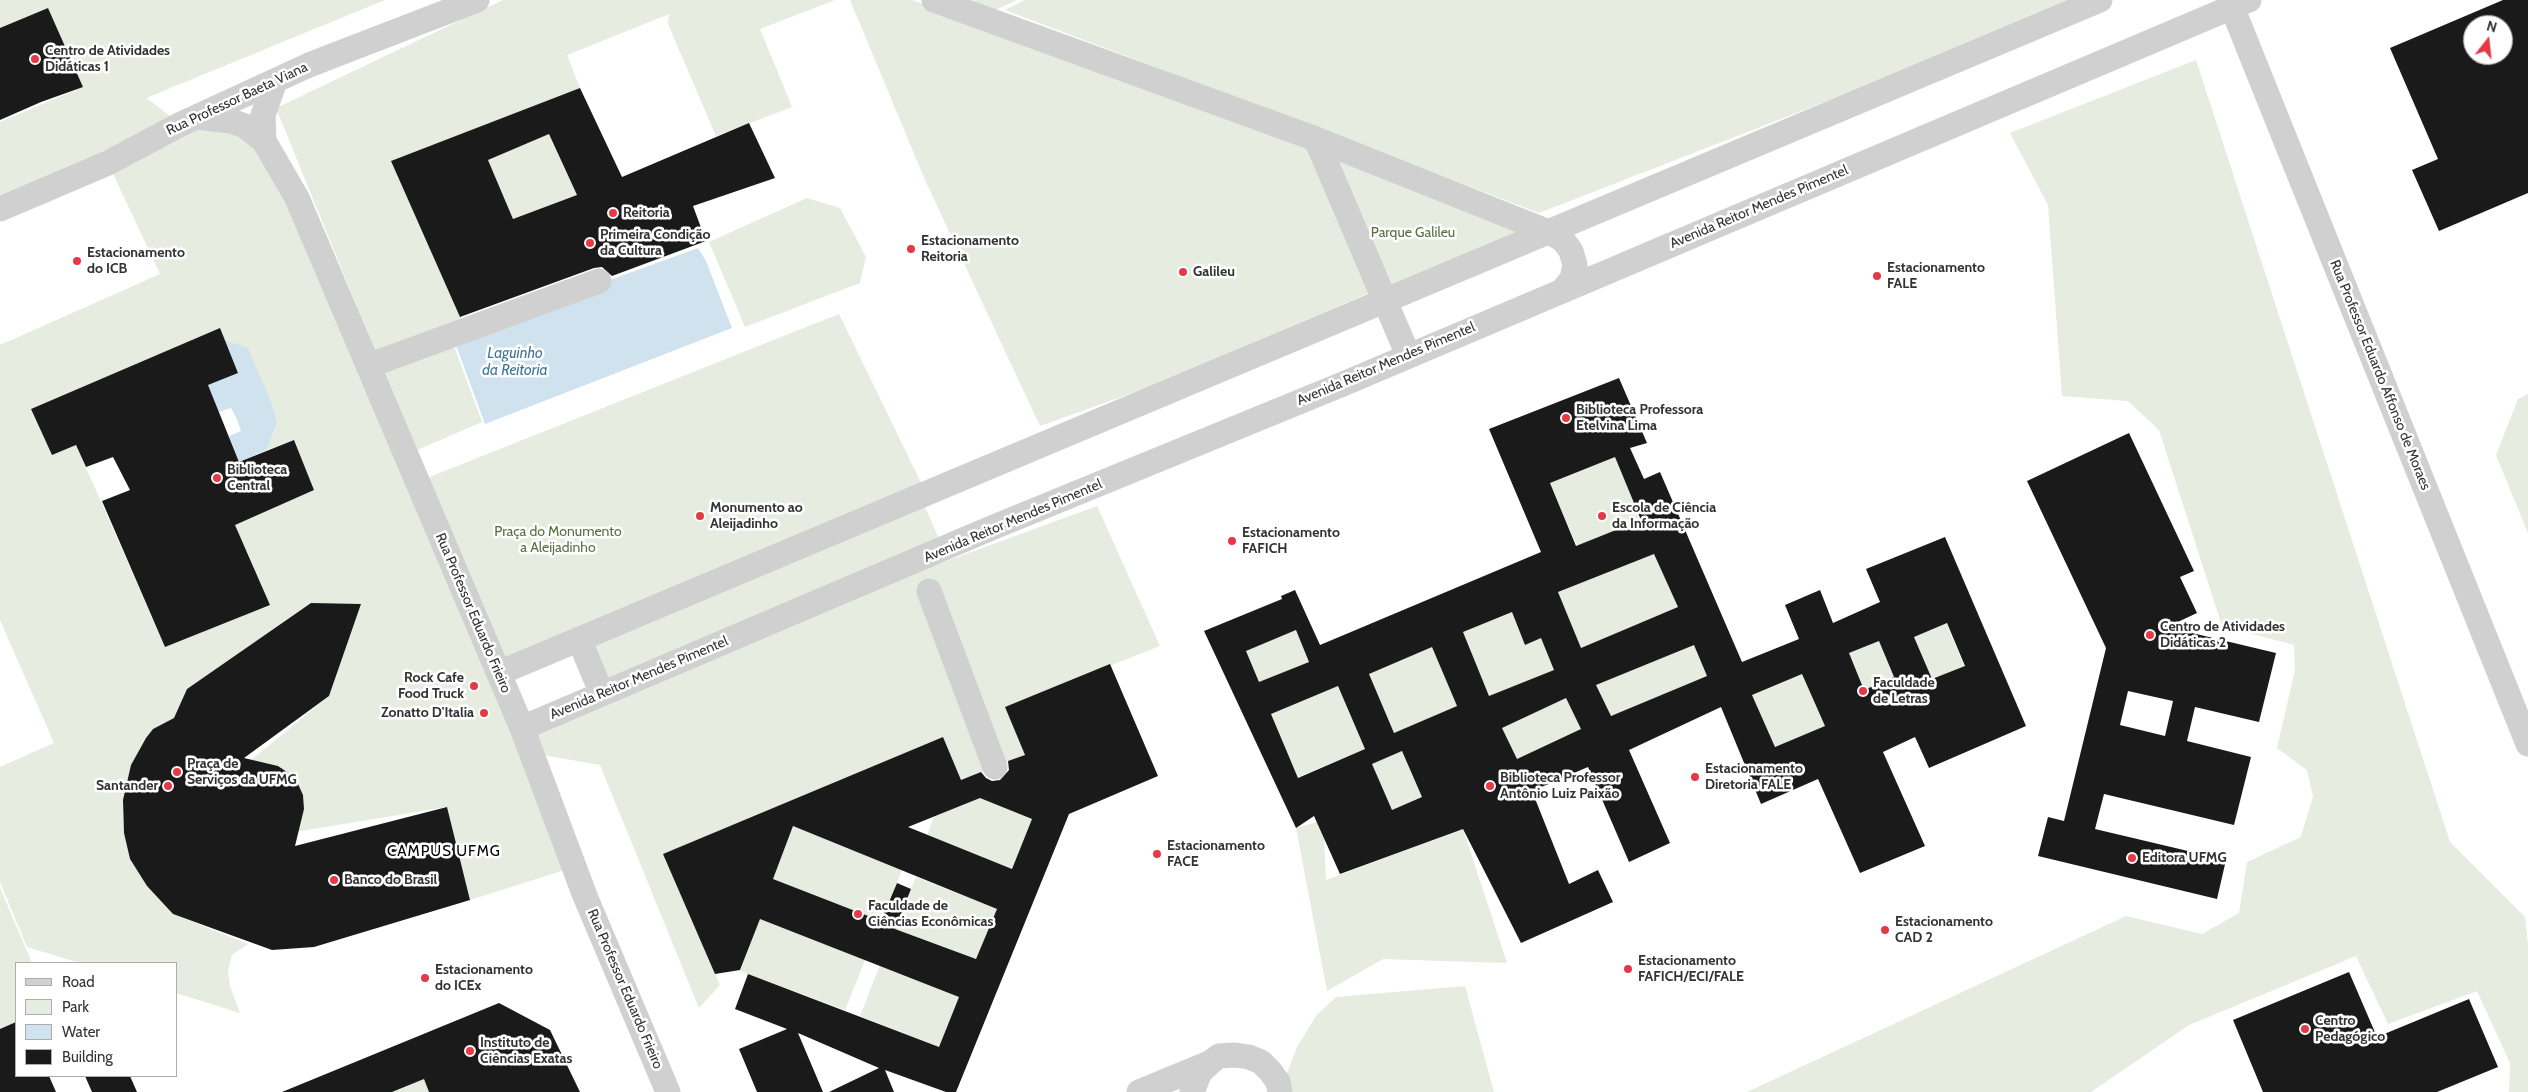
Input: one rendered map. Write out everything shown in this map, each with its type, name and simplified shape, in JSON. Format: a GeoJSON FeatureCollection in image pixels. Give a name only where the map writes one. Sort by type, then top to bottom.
{"type":"FeatureCollection","features":[{"type":"Feature","properties":{"kind":"street","name":"Rua Professor Baeta Viana"},"geometry":{"type":"LineString","coordinates":[[0,208],[108,163],[196,117],[309,65],[478,0]]}},
{"type":"Feature","properties":{"kind":"street"},"geometry":{"type":"LineString","coordinates":[[934,0],[1316,139],[1549,232],[1563,240],[1571,252],[1575,265],[1572,279],[1563,290]]}},
{"type":"Feature","properties":{"kind":"street"},"geometry":{"type":"LineString","coordinates":[[499,673],[2100,0]]}},
{"type":"Feature","properties":{"kind":"street"},"geometry":{"type":"LineString","coordinates":[[2207,0],[2239,2]]}},
{"type":"Feature","properties":{"kind":"street","name":"Avenida Reitor Mendes Pimentel"},"geometry":{"type":"LineString","coordinates":[[522,728],[989,529],[1343,384],[2239,2]]}},
{"type":"Feature","properties":{"kind":"street","name":"Rua Professor Eduardo Affonso de Moraes"},"geometry":{"type":"LineString","coordinates":[[2239,2],[2528,744]]}},
{"type":"Feature","properties":{"kind":"street","name":"Rua Professor Eduardo Frieiro"},"geometry":{"type":"LineString","coordinates":[[264,141],[263,115],[266,86]]}},
{"type":"Feature","properties":{"kind":"street","name":"Rua Professor Eduardo Frieiro"},"geometry":{"type":"LineString","coordinates":[[196,117],[231,121],[245,126],[264,141],[292,189],[522,728],[585,896],[668,1092]]}},
{"type":"Feature","properties":{"kind":"street"},"geometry":{"type":"LineString","coordinates":[[1316,139],[1408,355]]}},
{"type":"Feature","properties":{"kind":"street"},"geometry":{"type":"LineString","coordinates":[[368,366],[598,281]]}},
{"type":"Feature","properties":{"kind":"street"},"geometry":{"type":"LineString","coordinates":[[929,591],[995,767]]}},
{"type":"Feature","properties":{"kind":"street"},"geometry":{"type":"LineString","coordinates":[[579,639],[602,694]]}},
{"type":"Feature","properties":{"kind":"street"},"geometry":{"type":"LineString","coordinates":[[1192,1092],[1200,1072],[1219,1056],[1249,1057],[1260,1062],[1278,1082],[1280,1092]]}},
{"type":"Feature","properties":{"kind":"street"},"geometry":{"type":"LineString","coordinates":[[1139,1092],[1211,1062]]}},
{"type":"Feature","properties":{"kind":"green space"},"geometry":{"type":"Polygon","coordinates":[[[0,0],[385,0],[146,98],[181,124],[196,117],[264,141],[368,366],[342,376],[367,367],[574,867],[470,900],[447,807],[295,832],[304,809],[303,795],[293,776],[278,766],[265,763],[245,765],[329,696],[361,605],[311,603],[187,689],[174,718],[153,729],[146,738],[123,800],[124,833],[130,859],[147,886],[173,914],[248,944],[232,955],[228,970],[230,986],[240,1013],[178,994],[178,962],[77,962],[27,947],[0,882],[0,767],[54,743],[0,620],[0,345],[160,274],[108,163],[0,209],[0,122],[83,87],[48,8],[0,28],[0,0]],[[220,329],[31,409],[52,455],[76,445],[165,647],[270,605],[247,551],[221,560],[211,535],[314,490],[294,440],[267,450],[277,422],[224,340],[220,329]]]}},
{"type":"Feature","properties":{"kind":"green space"},"geometry":{"type":"Polygon","coordinates":[[[503,0],[835,0],[760,29],[792,107],[716,136],[668,24],[669,14],[567,55],[580,88],[398,159],[464,325],[375,351],[276,108],[503,0]]]}},
{"type":"Feature","properties":{"kind":"green space"},"geometry":{"type":"Polygon","coordinates":[[[850,0],[912,0],[1304,141],[1376,290],[1146,388],[1040,426],[925,180],[850,0]]]}},
{"type":"Feature","properties":{"kind":"green space"},"geometry":{"type":"Polygon","coordinates":[[[973,0],[1017,0],[989,13],[973,0]]]}},
{"type":"Feature","properties":{"kind":"green space"},"geometry":{"type":"Polygon","coordinates":[[[1025,0],[2087,0],[1539,213],[1005,10],[1025,0]]]}},
{"type":"Feature","properties":{"kind":"green space"},"geometry":{"type":"Polygon","coordinates":[[[2196,60],[2450,842],[2525,917],[2528,945],[2528,1092],[2509,1092],[2510,1063],[2477,991],[2388,1024],[2356,956],[2189,1025],[2091,1092],[1747,1092],[2126,916],[2202,934],[2239,913],[2247,862],[2301,837],[2313,796],[2307,770],[2277,748],[2295,670],[2294,645],[2222,626],[2159,430],[2128,401],[2062,396],[2048,205],[2010,133],[2196,60]]]}},
{"type":"Feature","properties":{"kind":"green space"},"geometry":{"type":"Polygon","coordinates":[[[549,134],[577,195],[513,219],[488,160],[549,134]]]}},
{"type":"Feature","properties":{"kind":"green space","name":"Parque Galileu"},"geometry":{"type":"Polygon","coordinates":[[[1316,139],[1549,232],[1384,301],[1316,139]]]}},
{"type":"Feature","properties":{"kind":"green space"},"geometry":{"type":"Polygon","coordinates":[[[807,198],[840,208],[866,257],[860,283],[745,327],[709,242],[807,198]]]}},
{"type":"Feature","properties":{"kind":"green space","name":"Praça do Monumento a Aleijadinho"},"geometry":{"type":"Polygon","coordinates":[[[839,314],[926,493],[920,496],[944,550],[903,577],[1097,506],[1160,646],[1005,707],[1025,755],[961,780],[943,737],[664,854],[720,985],[699,1008],[600,765],[531,753],[522,728],[602,694],[579,639],[499,673],[417,482],[839,314]]]}},
{"type":"Feature","properties":{"kind":"green space"},"geometry":{"type":"Polygon","coordinates":[[[450,335],[482,422],[408,454],[368,366],[450,335]]]}},
{"type":"Feature","properties":{"kind":"green space"},"geometry":{"type":"Polygon","coordinates":[[[2528,394],[2528,533],[2496,455],[2518,399],[2528,394]]]}},
{"type":"Feature","properties":{"kind":"green space"},"geometry":{"type":"Polygon","coordinates":[[[1615,457],[1641,520],[1577,546],[1550,483],[1615,457]]]}},
{"type":"Feature","properties":{"kind":"green space"},"geometry":{"type":"Polygon","coordinates":[[[1654,554],[1678,607],[1581,648],[1558,592],[1654,554]]]}},
{"type":"Feature","properties":{"kind":"green space"},"geometry":{"type":"Polygon","coordinates":[[[1512,612],[1525,644],[1541,638],[1554,670],[1489,696],[1463,632],[1512,612]]]}},
{"type":"Feature","properties":{"kind":"green space"},"geometry":{"type":"Polygon","coordinates":[[[1942,613],[1970,680],[1962,683],[1956,670],[1932,679],[1910,627],[1942,613]]]}},
{"type":"Feature","properties":{"kind":"green space"},"geometry":{"type":"Polygon","coordinates":[[[1296,630],[1309,662],[1259,682],[1246,651],[1296,630]]]}},
{"type":"Feature","properties":{"kind":"green space"},"geometry":{"type":"Polygon","coordinates":[[[1879,641],[1904,703],[1883,711],[1873,686],[1864,690],[1849,653],[1879,641]]]}},
{"type":"Feature","properties":{"kind":"green space"},"geometry":{"type":"Polygon","coordinates":[[[1694,645],[1707,676],[1611,716],[1596,685],[1694,645]]]}},
{"type":"Feature","properties":{"kind":"green space"},"geometry":{"type":"Polygon","coordinates":[[[1432,647],[1457,706],[1394,733],[1369,674],[1432,647]]]}},
{"type":"Feature","properties":{"kind":"green space"},"geometry":{"type":"Polygon","coordinates":[[[1802,674],[1825,726],[1775,747],[1752,695],[1802,674]]]}},
{"type":"Feature","properties":{"kind":"green space"},"geometry":{"type":"Polygon","coordinates":[[[1338,686],[1365,749],[1298,777],[1271,714],[1338,686]]]}},
{"type":"Feature","properties":{"kind":"green space"},"geometry":{"type":"Polygon","coordinates":[[[1566,698],[1581,729],[1517,759],[1502,728],[1566,698]]]}},
{"type":"Feature","properties":{"kind":"green space"},"geometry":{"type":"Polygon","coordinates":[[[1402,751],[1422,797],[1392,810],[1372,764],[1402,751]]]}},
{"type":"Feature","properties":{"kind":"green space"},"geometry":{"type":"Polygon","coordinates":[[[980,798],[1032,819],[1012,869],[927,835],[934,817],[980,798]]]}},
{"type":"Feature","properties":{"kind":"green space"},"geometry":{"type":"Polygon","coordinates":[[[1338,816],[1324,838],[1326,880],[1463,829],[1507,963],[1383,959],[1327,991],[1296,828],[1338,816]]]}},
{"type":"Feature","properties":{"kind":"green space"},"geometry":{"type":"Polygon","coordinates":[[[793,826],[902,870],[881,921],[773,879],[793,826]]]}},
{"type":"Feature","properties":{"kind":"green space"},"geometry":{"type":"Polygon","coordinates":[[[916,877],[997,909],[976,959],[895,929],[916,877]]]}},
{"type":"Feature","properties":{"kind":"green space"},"geometry":{"type":"Polygon","coordinates":[[[0,888],[32,962],[15,962],[15,1022],[0,1029],[0,888]]]}},
{"type":"Feature","properties":{"kind":"green space"},"geometry":{"type":"Polygon","coordinates":[[[760,919],[865,960],[845,1010],[740,971],[760,919]]]}},
{"type":"Feature","properties":{"kind":"green space"},"geometry":{"type":"Polygon","coordinates":[[[880,965],[959,997],[939,1047],[860,1016],[880,965]]]}},
{"type":"Feature","properties":{"kind":"green space"},"geometry":{"type":"Polygon","coordinates":[[[1465,986],[1494,1092],[1290,1092],[1286,1076],[1297,1047],[1316,1016],[1336,997],[1465,986]]]}},
{"type":"Feature","properties":{"kind":"green space"},"geometry":{"type":"Polygon","coordinates":[[[424,1079],[429,1092],[392,1092],[424,1079]]]}},
{"type":"Feature","properties":{"kind":"water","name":"Laguinho da Reitoria"},"geometry":{"type":"Polygon","coordinates":[[[698,248],[706,261],[732,328],[485,424],[453,337],[698,248]]]}},
{"type":"Feature","properties":{"kind":"water"},"geometry":{"type":"Polygon","coordinates":[[[224,340],[248,348],[271,402],[277,422],[267,450],[239,462],[229,436],[241,431],[236,417],[231,408],[219,412],[208,385],[238,373],[224,340]]]}},
{"type":"Feature","properties":{"kind":"building"},"geometry":{"type":"Polygon","coordinates":[[[2503,0],[2528,0],[2528,193],[2439,231],[2412,170],[2438,159],[2390,48],[2463,17],[2463,65],[2513,65],[2513,15],[2468,15],[2503,0]]]}},
{"type":"Feature","properties":{"kind":"building","name":"Centro de Atividades Didáticas 1"},"geometry":{"type":"Polygon","coordinates":[[[48,8],[83,87],[41,102],[0,120],[0,28],[48,8]]]}},
{"type":"Feature","properties":{"kind":"building","name":"Reitoria"},"geometry":{"type":"Polygon","coordinates":[[[580,88],[622,177],[749,123],[775,178],[693,206],[706,241],[612,276],[602,267],[594,268],[460,317],[391,161],[580,88]],[[549,134],[488,160],[513,219],[577,195],[549,134]]]}},
{"type":"Feature","properties":{"kind":"building","name":"Biblioteca Central"},"geometry":{"type":"Polygon","coordinates":[[[220,328],[238,373],[208,385],[239,462],[294,440],[314,490],[235,525],[270,605],[165,647],[102,501],[130,490],[113,457],[86,467],[76,445],[52,455],[31,409],[220,328]]]}},
{"type":"Feature","properties":{"kind":"building"},"geometry":{"type":"Polygon","coordinates":[[[1619,378],[1647,443],[1630,448],[1644,479],[1660,472],[1742,662],[1799,639],[1785,605],[1820,590],[1833,623],[1880,602],[1866,569],[1945,537],[2026,726],[1929,768],[1915,737],[1883,752],[1925,846],[1860,873],[1818,779],[1761,804],[1721,707],[1629,750],[1670,843],[1629,862],[1588,767],[1532,791],[1569,884],[1598,870],[1613,902],[1521,943],[1463,829],[1340,874],[1314,816],[1296,828],[1204,631],[1282,599],[1281,596],[1295,590],[1320,645],[1541,552],[1489,429],[1619,378]],[[1615,457],[1550,483],[1576,546],[1641,520],[1615,457]],[[1654,554],[1558,592],[1581,648],[1678,607],[1654,554]],[[1512,612],[1463,632],[1489,696],[1554,670],[1541,638],[1525,645],[1512,612]],[[1947,623],[1914,637],[1932,679],[1965,666],[1947,623]],[[1296,630],[1246,651],[1259,682],[1309,662],[1296,630]],[[1879,641],[1849,653],[1864,690],[1894,677],[1879,641]],[[1694,645],[1596,685],[1611,716],[1707,676],[1694,645]],[[1432,647],[1369,674],[1394,733],[1457,706],[1432,647]],[[1802,674],[1752,695],[1775,747],[1825,726],[1802,674]],[[1338,686],[1271,714],[1298,778],[1365,749],[1338,686]],[[1566,698],[1502,728],[1517,759],[1581,729],[1566,698]],[[1402,751],[1372,764],[1392,810],[1422,797],[1402,751]]]}},
{"type":"Feature","properties":{"kind":"building","name":"Centro de Atividades Didáticas 2"},"geometry":{"type":"Polygon","coordinates":[[[2129,433],[2194,571],[2180,577],[2197,613],[2167,627],[2276,653],[2259,722],[2195,707],[2187,741],[2251,757],[2234,825],[2104,794],[2095,829],[2226,860],[2217,899],[2038,856],[2048,817],[2064,821],[2106,648],[2027,481],[2129,433]],[[2128,691],[2120,725],[2165,736],[2173,701],[2128,691]]]}},
{"type":"Feature","properties":{"kind":"building","name":"Praça de Serviços da UFMG"},"geometry":{"type":"Polygon","coordinates":[[[311,603],[361,604],[329,696],[244,758],[278,766],[293,776],[298,784],[303,795],[304,809],[295,846],[447,807],[470,900],[314,947],[272,950],[173,914],[147,886],[130,859],[124,833],[123,800],[131,765],[146,738],[153,729],[174,718],[187,689],[311,603]]]}},
{"type":"Feature","properties":{"kind":"building","name":"Faculdade de Ciências Econômicas"},"geometry":{"type":"Polygon","coordinates":[[[1110,664],[1158,776],[1069,814],[956,1092],[946,1092],[885,1070],[894,1092],[829,1092],[879,1068],[798,1033],[823,1092],[757,1092],[739,1049],[787,1029],[735,1009],[748,974],[939,1047],[959,997],[760,919],[740,970],[715,974],[663,854],[943,737],[961,780],[981,772],[992,781],[1000,780],[1009,770],[1008,761],[1025,755],[1005,707],[1110,664]],[[980,798],[908,827],[1012,869],[1032,819],[980,798]],[[793,826],[773,879],[881,921],[897,883],[911,889],[895,929],[976,959],[997,909],[793,826]]]}},
{"type":"Feature","properties":{"kind":"building","name":"Centro Pedagógico"},"geometry":{"type":"Polygon","coordinates":[[[2349,972],[2377,1037],[2469,999],[2498,1067],[2437,1092],[2263,1092],[2233,1020],[2349,972]]]}},
{"type":"Feature","properties":{"kind":"building","name":"Instituto de Ciências Exatas"},"geometry":{"type":"Polygon","coordinates":[[[499,1003],[550,1030],[580,1092],[429,1092],[424,1079],[392,1092],[282,1092],[499,1003]]]}},
{"type":"Feature","properties":{"kind":"building"},"geometry":{"type":"Polygon","coordinates":[[[15,1022],[15,1077],[49,1077],[56,1092],[0,1092],[0,1029],[15,1022]]]}},
{"type":"Feature","properties":{"kind":"building"},"geometry":{"type":"Polygon","coordinates":[[[85,1077],[130,1077],[137,1092],[92,1092],[85,1077]]]}},
{"type":"Feature","properties":{"kind":"place","name":"Centro de Atividades Didáticas 1"},"geometry":{"type":"Point","coordinates":[35,59]}},
{"type":"Feature","properties":{"kind":"place","name":"Reitoria"},"geometry":{"type":"Point","coordinates":[613,213]}},
{"type":"Feature","properties":{"kind":"place","name":"Primeira Condição da Cultura"},"geometry":{"type":"Point","coordinates":[590,243]}},
{"type":"Feature","properties":{"kind":"place","name":"Estacionamento Reitoria"},"geometry":{"type":"Point","coordinates":[911,249]}},
{"type":"Feature","properties":{"kind":"place","name":"Estacionamento do ICB"},"geometry":{"type":"Point","coordinates":[77,261]}},
{"type":"Feature","properties":{"kind":"place","name":"Galileu"},"geometry":{"type":"Point","coordinates":[1183,272]}},
{"type":"Feature","properties":{"kind":"place","name":"Estacionamento FALE"},"geometry":{"type":"Point","coordinates":[1877,276]}},
{"type":"Feature","properties":{"kind":"place","name":"Biblioteca Professora Etelvina Lima"},"geometry":{"type":"Point","coordinates":[1566,418]}},
{"type":"Feature","properties":{"kind":"place","name":"Biblioteca Central"},"geometry":{"type":"Point","coordinates":[217,478]}},
{"type":"Feature","properties":{"kind":"place","name":"Monumento ao Aleijadinho"},"geometry":{"type":"Point","coordinates":[700,516]}},
{"type":"Feature","properties":{"kind":"place","name":"Escola de Ciência da Informação"},"geometry":{"type":"Point","coordinates":[1602,516]}},
{"type":"Feature","properties":{"kind":"place","name":"Estacionamento FAFICH"},"geometry":{"type":"Point","coordinates":[1232,541]}},
{"type":"Feature","properties":{"kind":"place","name":"Centro de Atividades Didáticas 2"},"geometry":{"type":"Point","coordinates":[2150,635]}},
{"type":"Feature","properties":{"kind":"place","name":"Rock Cafe Food Truck"},"geometry":{"type":"Point","coordinates":[474,686]}},
{"type":"Feature","properties":{"kind":"place","name":"Faculdade de Letras"},"geometry":{"type":"Point","coordinates":[1863,691]}},
{"type":"Feature","properties":{"kind":"place","name":"Zonatto D'Italia"},"geometry":{"type":"Point","coordinates":[484,713]}},
{"type":"Feature","properties":{"kind":"place","name":"Praça de Serviços da UFMG"},"geometry":{"type":"Point","coordinates":[177,772]}},
{"type":"Feature","properties":{"kind":"place","name":"Estacionamento Diretoria FALE"},"geometry":{"type":"Point","coordinates":[1695,777]}},
{"type":"Feature","properties":{"kind":"place","name":"Santander"},"geometry":{"type":"Point","coordinates":[168,786]}},
{"type":"Feature","properties":{"kind":"place","name":"Biblioteca Professor Antônio Luiz Paixão"},"geometry":{"type":"Point","coordinates":[1490,786]}},
{"type":"Feature","properties":{"kind":"place","name":"Estacionamento FACE"},"geometry":{"type":"Point","coordinates":[1157,854]}},
{"type":"Feature","properties":{"kind":"place","name":"Editora UFMG"},"geometry":{"type":"Point","coordinates":[2132,858]}},
{"type":"Feature","properties":{"kind":"place","name":"Banco do Brasil"},"geometry":{"type":"Point","coordinates":[334,880]}},
{"type":"Feature","properties":{"kind":"place","name":"Faculdade de Ciências Econômicas"},"geometry":{"type":"Point","coordinates":[858,914]}},
{"type":"Feature","properties":{"kind":"place","name":"Estacionamento CAD 2"},"geometry":{"type":"Point","coordinates":[1885,930]}},
{"type":"Feature","properties":{"kind":"place","name":"Estacionamento FAFICH/ECI/FALE"},"geometry":{"type":"Point","coordinates":[1628,969]}},
{"type":"Feature","properties":{"kind":"place","name":"Estacionamento do ICEx"},"geometry":{"type":"Point","coordinates":[425,978]}},
{"type":"Feature","properties":{"kind":"place","name":"Centro Pedagógico"},"geometry":{"type":"Point","coordinates":[2305,1029]}},
{"type":"Feature","properties":{"kind":"place","name":"Instituto de Ciências Exatas"},"geometry":{"type":"Point","coordinates":[470,1051]}},
{"type":"Feature","properties":{"kind":"district","name":"CAMPUS UFMG"},"geometry":{"type":"Point","coordinates":[444,852]}}]}
